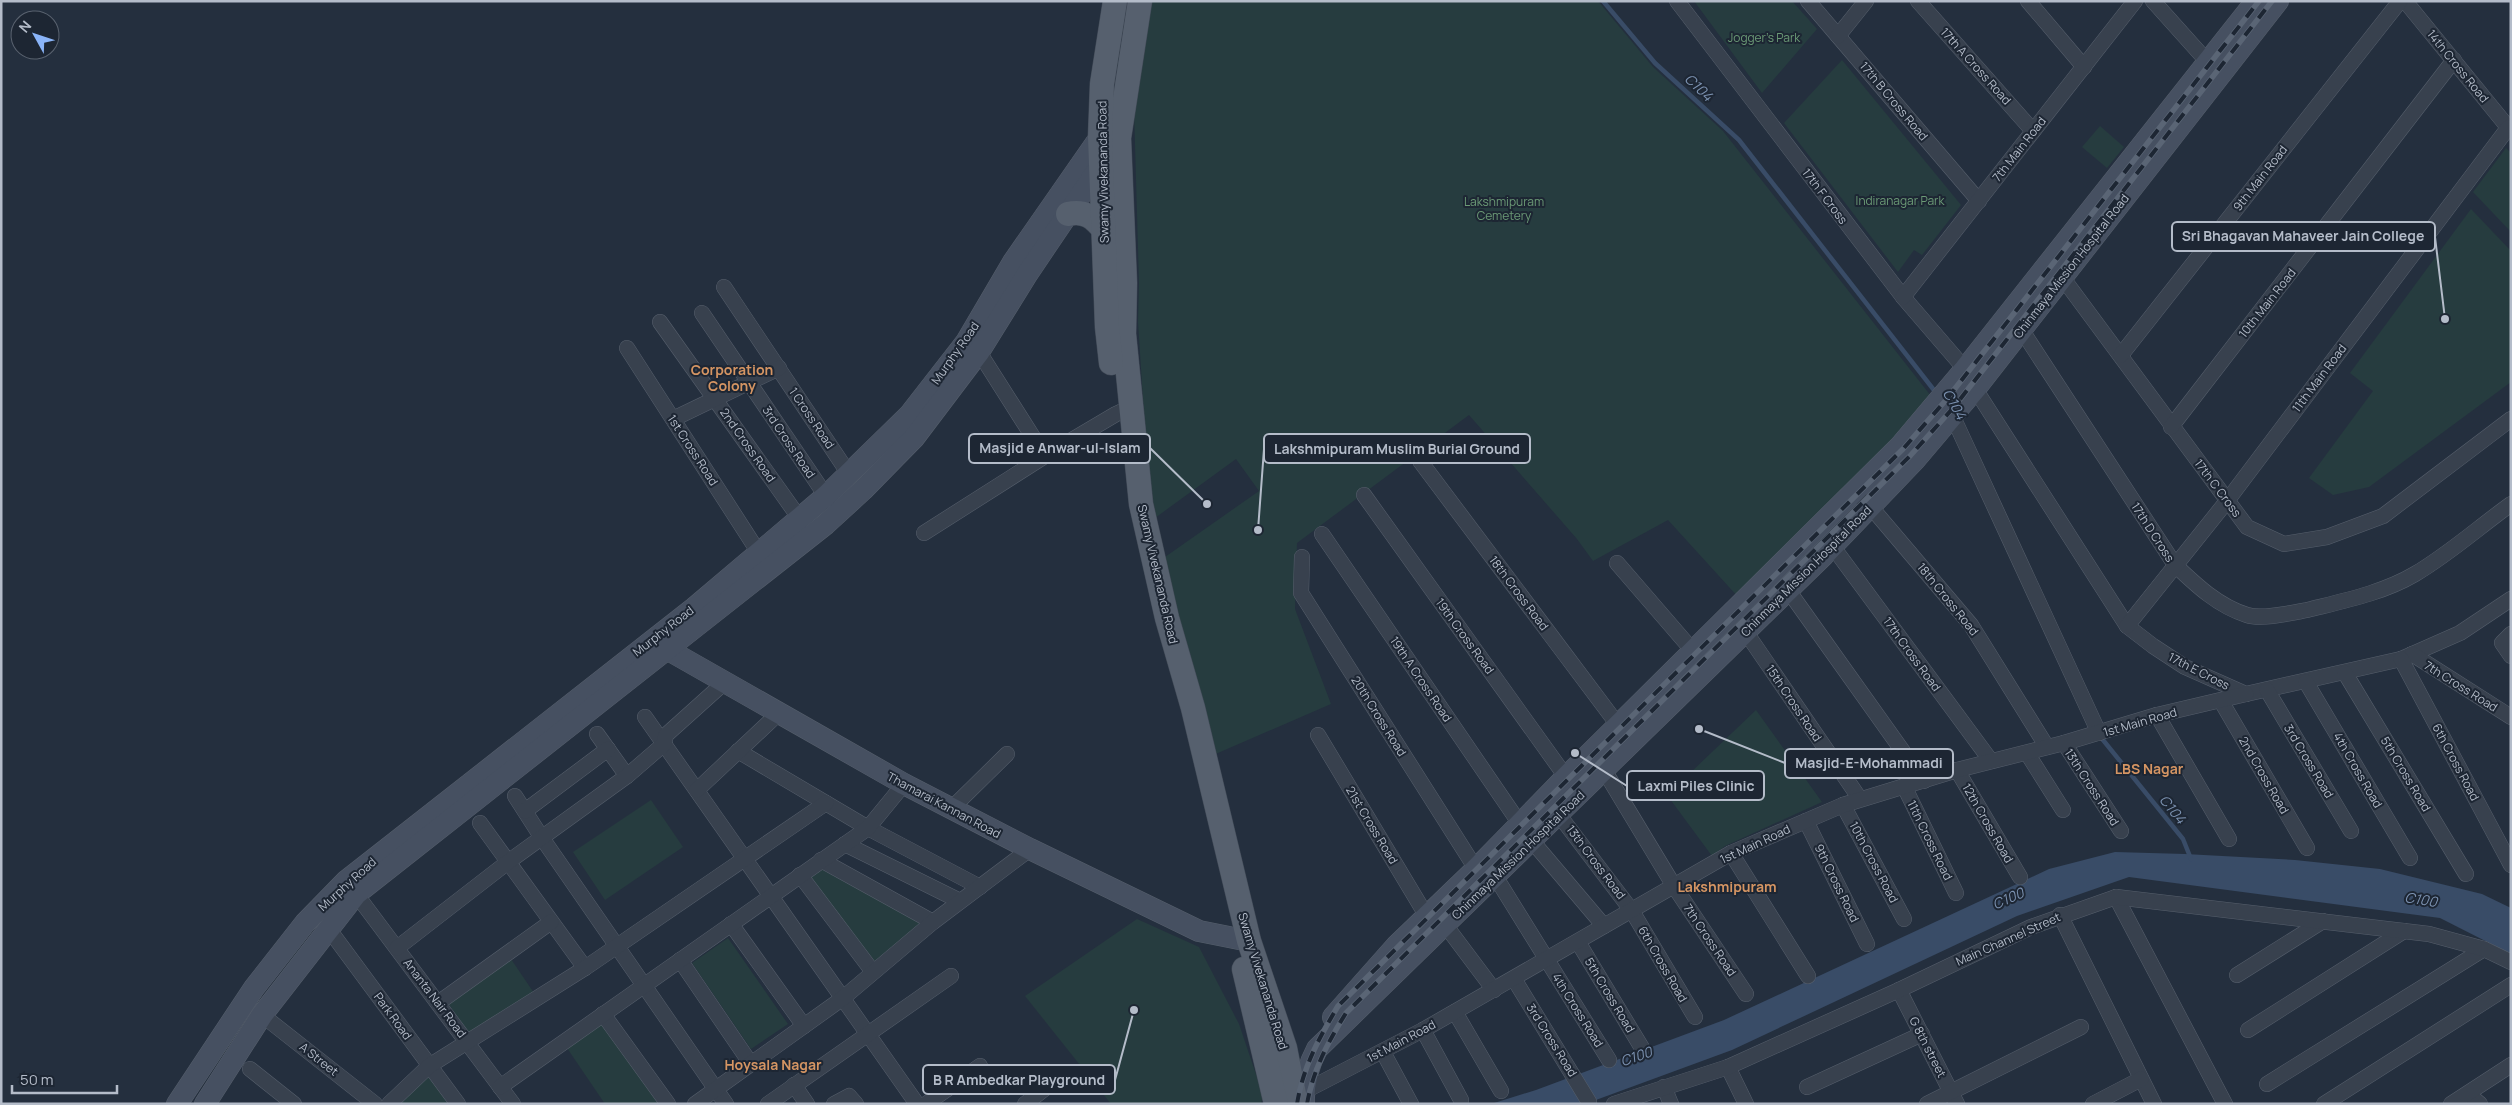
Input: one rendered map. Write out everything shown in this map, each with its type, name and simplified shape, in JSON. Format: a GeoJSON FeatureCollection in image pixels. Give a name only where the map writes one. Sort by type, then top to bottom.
{"type":"FeatureCollection","features":[{"type":"Feature","properties":{"kind":"main road","name":"Swamy Vivekananda Road"},"geometry":{"type":"LineString","coordinates":[[1115,1],[1102,84],[1110,138],[1110,164],[1104,230],[1107,327],[1141,504],[1140,530],[1193,708],[1277,1104]]}},
{"type":"Feature","properties":{"kind":"main road","name":"Swamy Vivekananda Road"},"geometry":{"type":"LineString","coordinates":[[1110,138],[1140,1]]}},
{"type":"Feature","properties":{"kind":"main road","name":"Chinmaya Mission Hospital Road"},"geometry":{"type":"LineString","coordinates":[[1526,832],[1559,814],[1833,547],[1953,417],[2062,276],[2214,69],[2256,1]]}},
{"type":"Feature","properties":{"kind":"main road","name":"Chinmaya Mission Hospital Road"},"geometry":{"type":"LineString","coordinates":[[1277,1104],[1299,1093],[1309,1064],[1317,1049],[1446,926],[1486,873],[1526,832],[1566,777],[1900,446],[2214,69],[2278,1]]}},
{"type":"Feature","properties":{"kind":"main road","name":"Murphy Road"},"geometry":{"type":"LineString","coordinates":[[205,1104],[262,1015],[356,894],[584,716],[658,645],[759,553],[826,496],[910,414],[966,342],[1013,262],[1110,138]]}},
{"type":"Feature","properties":{"kind":"main road","name":"Swamy Vivekananda Road"},"geometry":{"type":"LineString","coordinates":[[1110,164],[1125,282],[1124,410]]}},
{"type":"Feature","properties":{"kind":"main road","name":"Murphy Road"},"geometry":{"type":"LineString","coordinates":[[177,1104],[254,988],[305,923],[346,881],[658,645],[826,524],[863,490],[914,438],[979,352],[1028,273],[1068,214],[1110,164]]}},
{"type":"Feature","properties":{"kind":"main road"},"geometry":{"type":"LineString","coordinates":[[1068,214],[1075,212],[1089,215],[1104,230]]}},
{"type":"Feature","properties":{"kind":"main road","name":"Thamarai Kannan Road"},"geometry":{"type":"LineString","coordinates":[[658,645],[904,784],[1030,850],[1199,931],[1243,941]]}},
{"type":"Feature","properties":{"kind":"main road","name":"Chinmaya Mission Hospital Road"},"geometry":{"type":"LineString","coordinates":[[1299,1093],[1307,1046],[1396,946],[1426,916],[1486,873]]}},
{"type":"Feature","properties":{"kind":"main road","name":"Swamy Vivekananda Road"},"geometry":{"type":"LineString","coordinates":[[1243,941],[1299,1093]]}},
{"type":"Feature","properties":{"kind":"street","name":"17th F Cross"},"geometry":{"type":"LineString","coordinates":[[1677,1],[1903,298],[1965,369],[1976,388]]}},
{"type":"Feature","properties":{"kind":"street","name":"17th B Cross Road"},"geometry":{"type":"LineString","coordinates":[[1808,1],[1978,201]]}},
{"type":"Feature","properties":{"kind":"street"},"geometry":{"type":"LineString","coordinates":[[1838,36],[1866,1]]}},
{"type":"Feature","properties":{"kind":"street","name":"17th A Cross Road"},"geometry":{"type":"LineString","coordinates":[[1918,1],[2033,131]]}},
{"type":"Feature","properties":{"kind":"street"},"geometry":{"type":"LineString","coordinates":[[2028,1],[2084,67]]}},
{"type":"Feature","properties":{"kind":"street","name":"7th Main Road"},"geometry":{"type":"LineString","coordinates":[[1903,298],[2135,1]]}},
{"type":"Feature","properties":{"kind":"street"},"geometry":{"type":"LineString","coordinates":[[2153,1],[2214,69]]}},
{"type":"Feature","properties":{"kind":"street","name":"9th Main Road"},"geometry":{"type":"LineString","coordinates":[[2121,355],[2400,1]]}},
{"type":"Feature","properties":{"kind":"street","name":"14th Cross Road"},"geometry":{"type":"LineString","coordinates":[[2405,1],[2509,129]]}},
{"type":"Feature","properties":{"kind":"street","name":"10th Main Road"},"geometry":{"type":"LineString","coordinates":[[2171,427],[2454,60]]}},
{"type":"Feature","properties":{"kind":"street","name":"11th Main Road"},"geometry":{"type":"LineString","coordinates":[[2127,626],[2227,501],[2509,129]]}},
{"type":"Feature","properties":{"kind":"street","name":"17th C Cross"},"geometry":{"type":"LineString","coordinates":[[2062,276],[2247,528],[2284,544],[2327,537],[2383,516],[2511,419]]}},
{"type":"Feature","properties":{"kind":"street","name":"1 Cross Road"},"geometry":{"type":"LineString","coordinates":[[724,287],[849,474]]}},
{"type":"Feature","properties":{"kind":"street","name":"3rd Cross Road"},"geometry":{"type":"LineString","coordinates":[[702,313],[826,496]]}},
{"type":"Feature","properties":{"kind":"street","name":"2nd Cross Road"},"geometry":{"type":"LineString","coordinates":[[660,322],[800,519]]}},
{"type":"Feature","properties":{"kind":"street","name":"17th D Cross"},"geometry":{"type":"LineString","coordinates":[[2021,329],[2175,565],[2198,587],[2221,603],[2248,615],[2286,615],[2353,599],[2415,574],[2511,504]]}},
{"type":"Feature","properties":{"kind":"street","name":"1st Cross Road"},"geometry":{"type":"LineString","coordinates":[[627,348],[759,553]]}},
{"type":"Feature","properties":{"kind":"street"},"geometry":{"type":"LineString","coordinates":[[979,352],[1045,456]]}},
{"type":"Feature","properties":{"kind":"street"},"geometry":{"type":"LineString","coordinates":[[673,419],[778,368]]}},
{"type":"Feature","properties":{"kind":"street","name":"17th E Cross"},"geometry":{"type":"LineString","coordinates":[[1976,388],[2127,626],[2185,667],[2246,694]]}},
{"type":"Feature","properties":{"kind":"street"},"geometry":{"type":"LineString","coordinates":[[924,533],[1045,456],[1124,410]]}},
{"type":"Feature","properties":{"kind":"street"},"geometry":{"type":"LineString","coordinates":[[1953,417],[2096,734]]}},
{"type":"Feature","properties":{"kind":"street","name":"18th Cross Road"},"geometry":{"type":"LineString","coordinates":[[1420,461],[1618,725]]}},
{"type":"Feature","properties":{"kind":"street","name":"18th Cross Road"},"geometry":{"type":"LineString","coordinates":[[1854,493],[1871,507],[1971,625],[2048,747]]}},
{"type":"Feature","properties":{"kind":"street","name":"19th Cross Road"},"geometry":{"type":"LineString","coordinates":[[1364,494],[1566,777]]}},
{"type":"Feature","properties":{"kind":"street","name":"19th A Cross Road"},"geometry":{"type":"LineString","coordinates":[[1322,534],[1526,832]]}},
{"type":"Feature","properties":{"kind":"street","name":"17th Cross Road"},"geometry":{"type":"LineString","coordinates":[[1833,547],[1991,762]]}},
{"type":"Feature","properties":{"kind":"street","name":"20th Cross Road"},"geometry":{"type":"LineString","coordinates":[[1302,557],[1301,592],[1486,873]]}},
{"type":"Feature","properties":{"kind":"street"},"geometry":{"type":"LineString","coordinates":[[1617,563],[1693,651]]}},
{"type":"Feature","properties":{"kind":"street"},"geometry":{"type":"LineString","coordinates":[[1788,590],[1924,781]]}},
{"type":"Feature","properties":{"kind":"street"},"geometry":{"type":"LineString","coordinates":[[2246,694],[2345,673],[2406,657],[2460,633],[2511,599]]}},
{"type":"Feature","properties":{"kind":"street","name":"15th Cross Road"},"geometry":{"type":"LineString","coordinates":[[1746,631],[1860,799]]}},
{"type":"Feature","properties":{"kind":"street"},"geometry":{"type":"LineString","coordinates":[[2511,634],[2502,643],[2511,656]]}},
{"type":"Feature","properties":{"kind":"street","name":"7th Cross Road"},"geometry":{"type":"LineString","coordinates":[[2406,657],[2511,717]]}},
{"type":"Feature","properties":{"kind":"street","name":"6th Cross Road"},"geometry":{"type":"LineString","coordinates":[[2406,657],[2511,865]]}},
{"type":"Feature","properties":{"kind":"street","name":"5th Cross Road"},"geometry":{"type":"LineString","coordinates":[[2345,673],[2466,874]]}},
{"type":"Feature","properties":{"kind":"street"},"geometry":{"type":"LineString","coordinates":[[396,948],[508,862],[627,776],[664,744],[666,735],[725,682]]}},
{"type":"Feature","properties":{"kind":"street","name":"4th Cross Road"},"geometry":{"type":"LineString","coordinates":[[2306,682],[2410,858]]}},
{"type":"Feature","properties":{"kind":"street","name":"3rd Cross Road"},"geometry":{"type":"LineString","coordinates":[[2267,690],[2350,831]]}},
{"type":"Feature","properties":{"kind":"street","name":"1st Main Road"},"geometry":{"type":"LineString","coordinates":[[1299,1093],[1423,1030],[1732,853],[1806,821],[1860,799],[1957,770],[2064,743],[2158,715],[2246,694]]}},
{"type":"Feature","properties":{"kind":"street","name":"2nd Cross Road"},"geometry":{"type":"LineString","coordinates":[[2222,701],[2307,848]]}},
{"type":"Feature","properties":{"kind":"street"},"geometry":{"type":"LineString","coordinates":[[697,790],[779,713]]}},
{"type":"Feature","properties":{"kind":"street"},"geometry":{"type":"LineString","coordinates":[[2158,715],[2229,840]]}},
{"type":"Feature","properties":{"kind":"street"},"geometry":{"type":"LineString","coordinates":[[645,717],[917,1104]]}},
{"type":"Feature","properties":{"kind":"street"},"geometry":{"type":"LineString","coordinates":[[597,734],[627,776]]}},
{"type":"Feature","properties":{"kind":"street","name":"21st Cross Road"},"geometry":{"type":"LineString","coordinates":[[1318,735],[1426,916]]}},
{"type":"Feature","properties":{"kind":"street","name":"13th Cross Road"},"geometry":{"type":"LineString","coordinates":[[2064,743],[2121,831]]}},
{"type":"Feature","properties":{"kind":"street"},"geometry":{"type":"LineString","coordinates":[[525,811],[608,749]]}},
{"type":"Feature","properties":{"kind":"street"},"geometry":{"type":"LineString","coordinates":[[738,751],[868,828],[980,887]]}},
{"type":"Feature","properties":{"kind":"street"},"geometry":{"type":"LineString","coordinates":[[2027,752],[2063,810]]}},
{"type":"Feature","properties":{"kind":"street"},"geometry":{"type":"LineString","coordinates":[[951,809],[1007,754]]}},
{"type":"Feature","properties":{"kind":"street"},"geometry":{"type":"LineString","coordinates":[[1604,770],[1674,886]]}},
{"type":"Feature","properties":{"kind":"street","name":"12th Cross Road"},"geometry":{"type":"LineString","coordinates":[[1957,770],[2020,877]]}},
{"type":"Feature","properties":{"kind":"street"},"geometry":{"type":"LineString","coordinates":[[500,1087],[868,828],[904,784]]}},
{"type":"Feature","properties":{"kind":"street","name":"11th Cross Road"},"geometry":{"type":"LineString","coordinates":[[1904,786],[1956,893]]}},
{"type":"Feature","properties":{"kind":"street"},"geometry":{"type":"LineString","coordinates":[[515,796],[726,1104]]}},
{"type":"Feature","properties":{"kind":"street"},"geometry":{"type":"LineString","coordinates":[[388,1104],[430,1066],[585,968],[826,803]]}},
{"type":"Feature","properties":{"kind":"street","name":"10th Cross Road"},"geometry":{"type":"LineString","coordinates":[[1844,805],[1904,918]]}},
{"type":"Feature","properties":{"kind":"street","name":"13th Cross Road"},"geometry":{"type":"LineString","coordinates":[[1559,814],[1632,911]]}},
{"type":"Feature","properties":{"kind":"street","name":"9th Cross Road"},"geometry":{"type":"LineString","coordinates":[[1806,821],[1867,944]]}},
{"type":"Feature","properties":{"kind":"street"},"geometry":{"type":"LineString","coordinates":[[480,823],[585,968]]}},
{"type":"Feature","properties":{"kind":"street"},"geometry":{"type":"LineString","coordinates":[[1526,832],[1604,926]]}},
{"type":"Feature","properties":{"kind":"street"},"geometry":{"type":"LineString","coordinates":[[845,844],[960,902]]}},
{"type":"Feature","properties":{"kind":"street"},"geometry":{"type":"LineString","coordinates":[[695,1104],[842,998],[933,922],[1030,850]]}},
{"type":"Feature","properties":{"kind":"street"},"geometry":{"type":"LineString","coordinates":[[1732,853],[1808,976]]}},
{"type":"Feature","properties":{"kind":"street"},"geometry":{"type":"LineString","coordinates":[[821,860],[933,922]]}},
{"type":"Feature","properties":{"kind":"street"},"geometry":{"type":"LineString","coordinates":[[1486,873],[1547,960]]}},
{"type":"Feature","properties":{"kind":"street"},"geometry":{"type":"LineString","coordinates":[[800,875],[873,972]]}},
{"type":"Feature","properties":{"kind":"street","name":"7th Cross Road"},"geometry":{"type":"LineString","coordinates":[[1674,886],[1746,994]]}},
{"type":"Feature","properties":{"kind":"street","name":"Ananta Nair Road"},"geometry":{"type":"LineString","coordinates":[[356,894],[513,1104]]}},
{"type":"Feature","properties":{"kind":"street"},"geometry":{"type":"LineString","coordinates":[[2116,897],[2225,1104]]}},
{"type":"Feature","properties":{"kind":"street","name":"Main Channel Street"},"geometry":{"type":"LineString","coordinates":[[1614,1104],[1728,1067],[1899,990],[2031,927],[2060,915],[2116,897],[2429,934],[2484,949],[2511,962]]}},
{"type":"Feature","properties":{"kind":"street","name":"6th Cross Road"},"geometry":{"type":"LineString","coordinates":[[1632,911],[1695,1017]]}},
{"type":"Feature","properties":{"kind":"street"},"geometry":{"type":"LineString","coordinates":[[2060,915],[2154,1104]]}},
{"type":"Feature","properties":{"kind":"street"},"geometry":{"type":"LineString","coordinates":[[2237,975],[2323,921]]}},
{"type":"Feature","properties":{"kind":"street"},"geometry":{"type":"LineString","coordinates":[[438,1003],[551,922]]}},
{"type":"Feature","properties":{"kind":"street"},"geometry":{"type":"LineString","coordinates":[[731,924],[804,1026]]}},
{"type":"Feature","properties":{"kind":"street"},"geometry":{"type":"LineString","coordinates":[[1446,926],[1494,990]]}},
{"type":"Feature","properties":{"kind":"street","name":"Park Road"},"geometry":{"type":"LineString","coordinates":[[328,928],[458,1104]]}},
{"type":"Feature","properties":{"kind":"street"},"geometry":{"type":"LineString","coordinates":[[2248,1030],[2404,931]]}},
{"type":"Feature","properties":{"kind":"street","name":"5th Cross Road"},"geometry":{"type":"LineString","coordinates":[[1578,942],[1642,1048]]}},
{"type":"Feature","properties":{"kind":"street"},"geometry":{"type":"LineString","coordinates":[[2267,1084],[2484,949]]}},
{"type":"Feature","properties":{"kind":"street"},"geometry":{"type":"LineString","coordinates":[[680,960],[751,1064]]}},
{"type":"Feature","properties":{"kind":"street","name":"4th Cross Road"},"geometry":{"type":"LineString","coordinates":[[1547,960],[1609,1060]]}},
{"type":"Feature","properties":{"kind":"street"},"geometry":{"type":"LineString","coordinates":[[768,1104],[951,976]]}},
{"type":"Feature","properties":{"kind":"street","name":"3rd Cross Road"},"geometry":{"type":"LineString","coordinates":[[1514,979],[1578,1081],[1589,1102]]}},
{"type":"Feature","properties":{"kind":"street"},"geometry":{"type":"LineString","coordinates":[[2324,1104],[2511,985]]}},
{"type":"Feature","properties":{"kind":"street","name":"G 8th street"},"geometry":{"type":"LineString","coordinates":[[1899,990],[1954,1098]]}},
{"type":"Feature","properties":{"kind":"street"},"geometry":{"type":"LineString","coordinates":[[1455,1012],[1501,1092]]}},
{"type":"Feature","properties":{"kind":"street"},"geometry":{"type":"LineString","coordinates":[[603,1014],[668,1104]]}},
{"type":"Feature","properties":{"kind":"street","name":"A Street"},"geometry":{"type":"LineString","coordinates":[[262,1015],[375,1104]]}},
{"type":"Feature","properties":{"kind":"street"},"geometry":{"type":"LineString","coordinates":[[1927,1104],[1954,1098],[2081,1027]]}},
{"type":"Feature","properties":{"kind":"street"},"geometry":{"type":"LineString","coordinates":[[1423,1030],[1461,1100]]}},
{"type":"Feature","properties":{"kind":"street"},"geometry":{"type":"LineString","coordinates":[[1807,1086],[1922,1034]]}},
{"type":"Feature","properties":{"kind":"street"},"geometry":{"type":"LineString","coordinates":[[1383,1052],[1411,1104]]}},
{"type":"Feature","properties":{"kind":"street"},"geometry":{"type":"LineString","coordinates":[[2451,1104],[2511,1065]]}},
{"type":"Feature","properties":{"kind":"street"},"geometry":{"type":"LineString","coordinates":[[926,1104],[980,1066]]}},
{"type":"Feature","properties":{"kind":"street"},"geometry":{"type":"LineString","coordinates":[[1728,1067],[1746,1104]]}},
{"type":"Feature","properties":{"kind":"street"},"geometry":{"type":"LineString","coordinates":[[250,1069],[294,1104]]}},
{"type":"Feature","properties":{"kind":"street"},"geometry":{"type":"LineString","coordinates":[[2096,1103],[2141,1079]]}},
{"type":"Feature","properties":{"kind":"street"},"geometry":{"type":"LineString","coordinates":[[1025,1104],[1052,1083]]}},
{"type":"Feature","properties":{"kind":"street"},"geometry":{"type":"LineString","coordinates":[[794,1086],[807,1104]]}},
{"type":"Feature","properties":{"kind":"street"},"geometry":{"type":"LineString","coordinates":[[1664,1087],[1671,1104]]}},
{"type":"Feature","properties":{"kind":"street"},"geometry":{"type":"LineString","coordinates":[[2468,1094],[2480,1104]]}},
{"type":"Feature","properties":{"kind":"street"},"geometry":{"type":"LineString","coordinates":[[834,1104],[849,1096],[856,1104]]}},
{"type":"Feature","properties":{"kind":"green space","name":"Lakshmipuram Cemetery"},"geometry":{"type":"Polygon","coordinates":[[[1150,1],[1598,1],[1653,67],[1723,131],[1931,396],[1848,489],[1739,598],[1668,520],[1593,561],[1577,539],[1469,415],[1297,543],[1295,609],[1331,704],[1211,756],[1165,557],[1259,491],[1236,459],[1155,518],[1146,447],[1138,322],[1139,283],[1134,110],[1150,1]]]}},
{"type":"Feature","properties":{"kind":"green space","name":"Jogger's Park"},"geometry":{"type":"Polygon","coordinates":[[[1694,1],[1792,1],[1817,29],[1762,93],[1694,1]]]}},
{"type":"Feature","properties":{"kind":"green space","name":"Indiranagar Park"},"geometry":{"type":"Polygon","coordinates":[[[1842,60],[1961,205],[1922,255],[1914,250],[1898,272],[1784,123],[1842,60]]]}},
{"type":"Feature","properties":{"kind":"green space"},"geometry":{"type":"Polygon","coordinates":[[[2100,126],[2124,147],[2107,168],[2082,147],[2100,126]]]}},
{"type":"Feature","properties":{"kind":"green space"},"geometry":{"type":"Polygon","coordinates":[[[2506,148],[2511,153],[2511,232],[2473,192],[2506,148]]]}},
{"type":"Feature","properties":{"kind":"green space"},"geometry":{"type":"Polygon","coordinates":[[[2471,209],[2511,251],[2511,382],[2369,487],[2333,495],[2309,478],[2373,391],[2350,373],[2471,209]]]}},
{"type":"Feature","properties":{"kind":"green space"},"geometry":{"type":"Polygon","coordinates":[[[1756,710],[1822,802],[1725,846],[1712,856],[1667,795],[1756,710]]]}},
{"type":"Feature","properties":{"kind":"green space"},"geometry":{"type":"Polygon","coordinates":[[[651,800],[683,847],[605,900],[573,852],[651,800]]]}},
{"type":"Feature","properties":{"kind":"green space"},"geometry":{"type":"Polygon","coordinates":[[[821,869],[920,923],[875,965],[810,877],[821,869]]]}},
{"type":"Feature","properties":{"kind":"green space"},"geometry":{"type":"Polygon","coordinates":[[[1137,919],[1199,947],[1239,1024],[1263,1095],[1261,1104],[1111,1104],[1025,996],[1137,919]]]}},
{"type":"Feature","properties":{"kind":"green space"},"geometry":{"type":"Polygon","coordinates":[[[728,938],[788,1024],[751,1049],[692,963],[728,938]]]}},
{"type":"Feature","properties":{"kind":"green space"},"geometry":{"type":"Polygon","coordinates":[[[511,959],[534,993],[471,1037],[448,1003],[511,959]]]}},
{"type":"Feature","properties":{"kind":"green space"},"geometry":{"type":"Polygon","coordinates":[[[613,1017],[672,1104],[605,1104],[567,1048],[613,1017]]]}},
{"type":"Feature","properties":{"kind":"green space"},"geometry":{"type":"Polygon","coordinates":[[[429,1073],[451,1104],[396,1104],[429,1073]]]}},
{"type":"Feature","properties":{"kind":"water","name":"C100"},"geometry":{"type":"Polygon","coordinates":[[[2115,852],[2295,860],[2380,869],[2482,894],[2511,908],[2511,954],[2440,918],[2129,877],[2017,916],[1732,1050],[1585,1104],[1491,1104],[1536,1090],[1724,1020],[2049,869],[2115,852]]]}},
{"type":"Feature","properties":{"kind":"waterway","name":"C104"},"geometry":{"type":"LineString","coordinates":[[1603,1],[1655,63],[1739,140],[1937,394]]}},
{"type":"Feature","properties":{"kind":"waterway","name":"C104"},"geometry":{"type":"LineString","coordinates":[[2099,735],[2183,839],[2191,859]]}},
{"type":"Feature","properties":{"kind":"railway"},"geometry":{"type":"LineString","coordinates":[[1297,1104],[1303,1078],[1313,1053],[1338,1006],[1903,449],[1946,400],[2259,1]]}},
{"type":"Feature","properties":{"kind":"railway"},"geometry":{"type":"LineString","coordinates":[[1307,1104],[1313,1080],[1322,1057],[1346,1013],[1910,456],[1954,407],[2272,1]]}},
{"type":"Feature","properties":{"kind":"place","name":"Sri Bhagavan Mahaveer Jain College"},"geometry":{"type":"Point","coordinates":[2445,319]}},
{"type":"Feature","properties":{"kind":"place","name":"Masjid e Anwar-ul-Islam"},"geometry":{"type":"Point","coordinates":[1207,504]}},
{"type":"Feature","properties":{"kind":"place","name":"Lakshmipuram Muslim Burial Ground"},"geometry":{"type":"Point","coordinates":[1258,530]}},
{"type":"Feature","properties":{"kind":"place","name":"Masjid-E-Mohammadi"},"geometry":{"type":"Point","coordinates":[1699,729]}},
{"type":"Feature","properties":{"kind":"place","name":"Laxmi Piles Clinic"},"geometry":{"type":"Point","coordinates":[1575,753]}},
{"type":"Feature","properties":{"kind":"place","name":"B R Ambedkar Playground"},"geometry":{"type":"Point","coordinates":[1134,1010]}},
{"type":"Feature","properties":{"kind":"district","name":"Corporation Colony"},"geometry":{"type":"Point","coordinates":[732,378]}},
{"type":"Feature","properties":{"kind":"district","name":"LBS Nagar"},"geometry":{"type":"Point","coordinates":[2149,768]}},
{"type":"Feature","properties":{"kind":"district","name":"Lakshmipuram"},"geometry":{"type":"Point","coordinates":[1727,886]}},
{"type":"Feature","properties":{"kind":"district","name":"Hoysala Nagar"},"geometry":{"type":"Point","coordinates":[773,1064]}}]}
